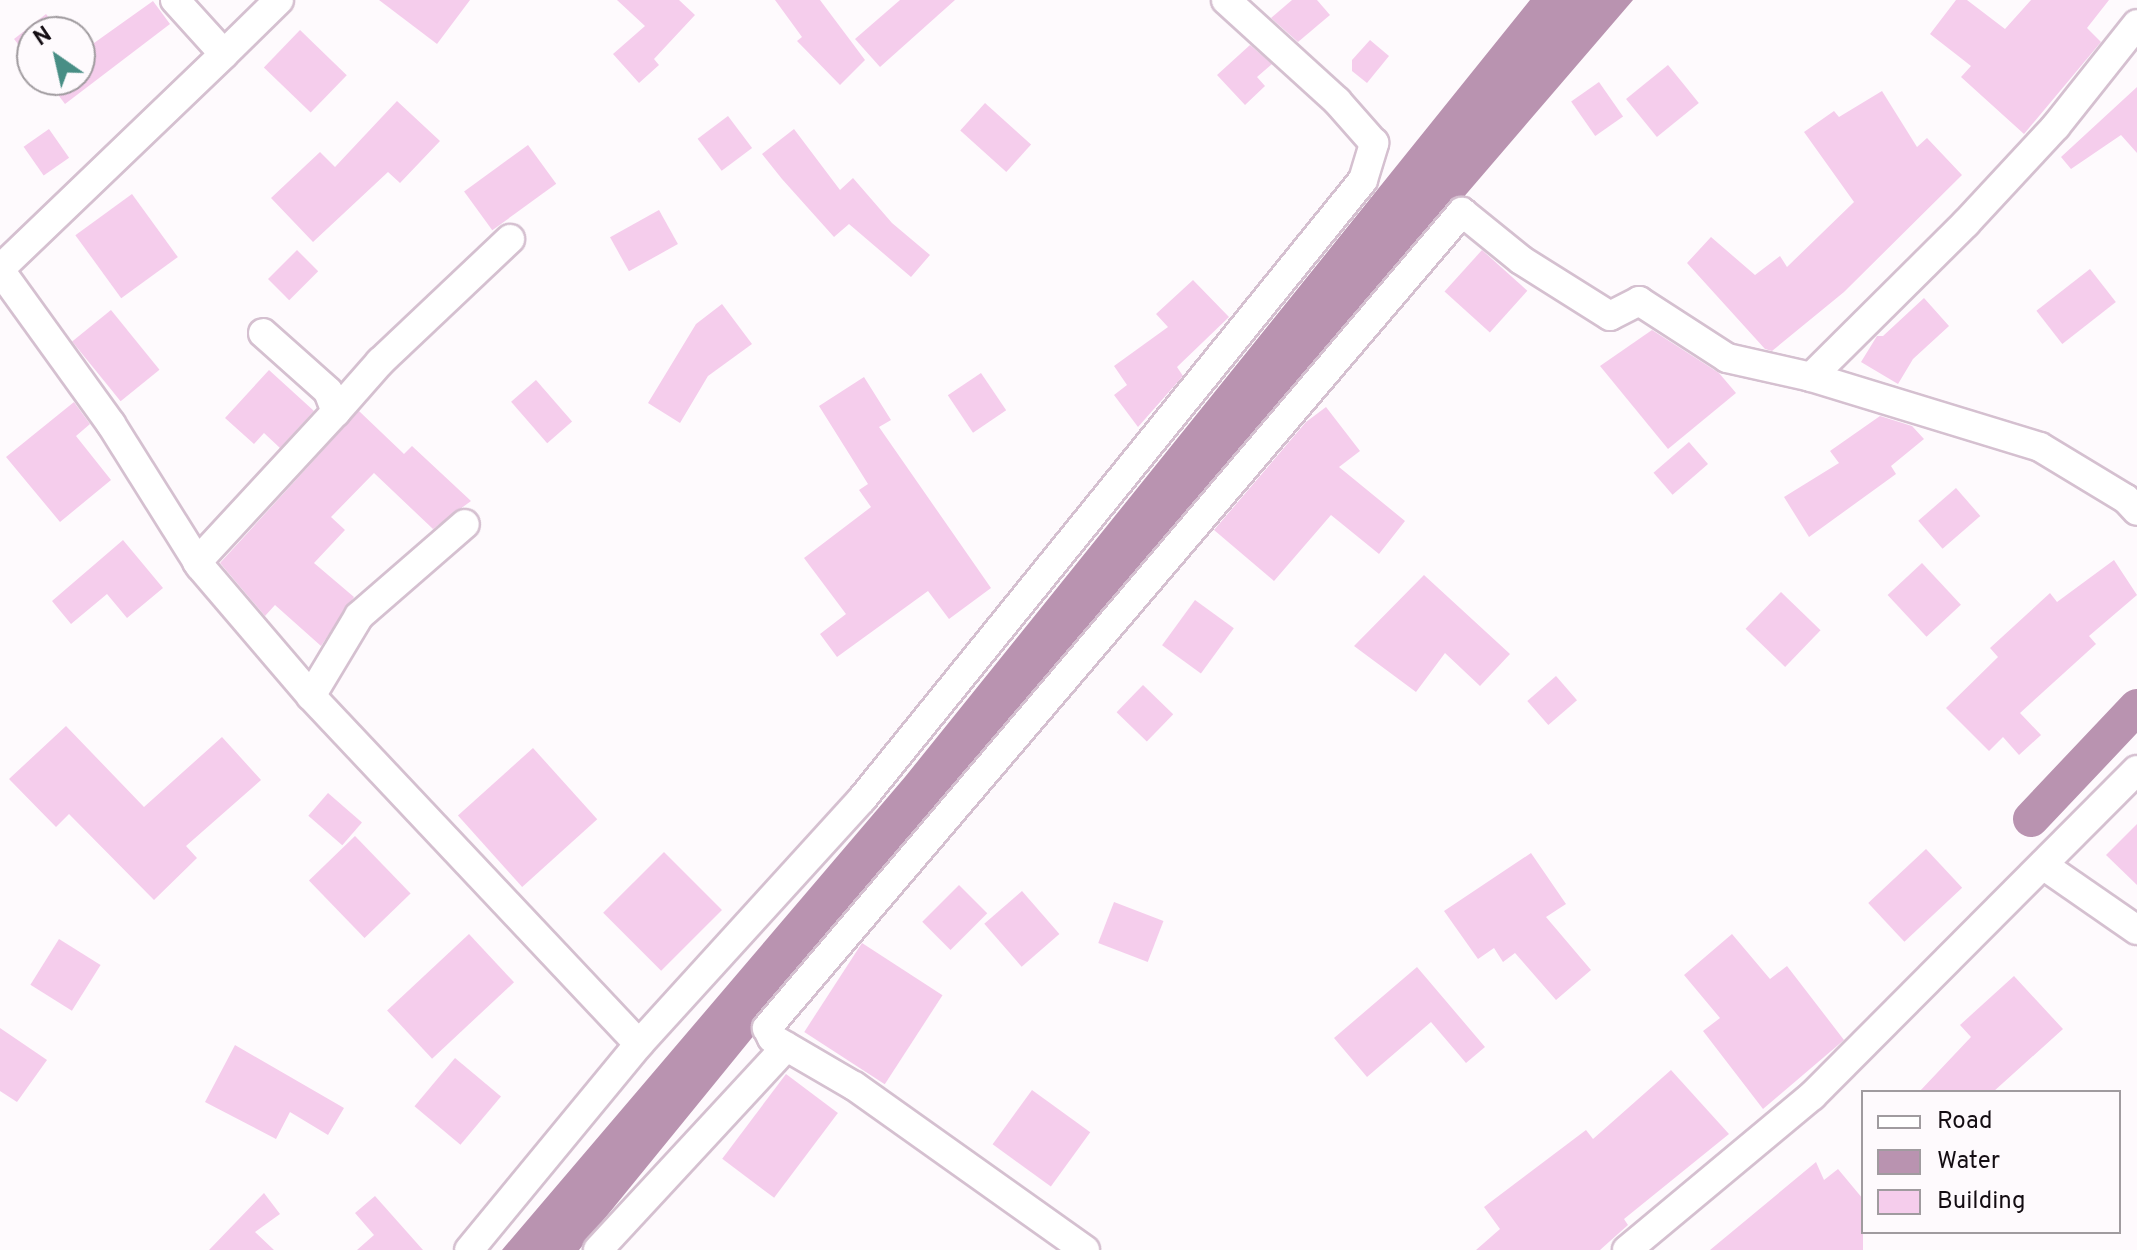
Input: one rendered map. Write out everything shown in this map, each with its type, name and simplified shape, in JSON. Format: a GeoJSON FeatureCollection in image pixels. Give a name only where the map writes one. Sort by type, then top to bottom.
{"type":"FeatureCollection","features":[{"type":"Feature","properties":{"kind":"street"},"geometry":{"type":"LineString","coordinates":[[175,0],[224,54]]}},
{"type":"Feature","properties":{"kind":"street"},"geometry":{"type":"LineString","coordinates":[[279,0],[2,262],[111,424],[197,562],[311,696],[639,1044]]}},
{"type":"Feature","properties":{"kind":"street"},"geometry":{"type":"LineString","coordinates":[[469,1250],[639,1044],[862,799],[1363,180],[1374,143],[1337,101],[1226,0]]}},
{"type":"Feature","properties":{"kind":"street"},"geometry":{"type":"LineString","coordinates":[[1811,377],[2127,58],[2137,24]]}},
{"type":"Feature","properties":{"kind":"street"},"geometry":{"type":"LineString","coordinates":[[1085,1250],[854,1086],[786,1047],[767,1028],[1462,212],[1521,260],[1610,316],[1639,301],[1727,358],[1811,377],[2040,447],[2126,499],[2137,511]]}},
{"type":"Feature","properties":{"kind":"street"},"geometry":{"type":"LineString","coordinates":[[197,562],[380,362],[510,239]]}},
{"type":"Feature","properties":{"kind":"street"},"geometry":{"type":"LineString","coordinates":[[263,333],[328,391],[336,412]]}},
{"type":"Feature","properties":{"kind":"street"},"geometry":{"type":"LineString","coordinates":[[311,696],[359,616],[465,524]]}},
{"type":"Feature","properties":{"kind":"street"},"geometry":{"type":"LineString","coordinates":[[1627,1250],[1812,1096],[2137,770]]}},
{"type":"Feature","properties":{"kind":"street"},"geometry":{"type":"LineString","coordinates":[[2043,865],[2137,930]]}},
{"type":"Feature","properties":{"kind":"street"},"geometry":{"type":"LineString","coordinates":[[598,1250],[786,1047]]}},
{"type":"Feature","properties":{"kind":"water"},"geometry":{"type":"Polygon","coordinates":[[[1530,0],[1633,0],[950,795],[579,1250],[502,1250],[905,777],[1530,0]]]}},
{"type":"Feature","properties":{"kind":"building"},"geometry":{"type":"Polygon","coordinates":[[[379,0],[470,0],[437,44],[379,0]]]}},
{"type":"Feature","properties":{"kind":"building"},"geometry":{"type":"Polygon","coordinates":[[[617,0],[679,0],[695,15],[654,59],[659,65],[639,83],[613,54],[645,26],[617,0]]]}},
{"type":"Feature","properties":{"kind":"building"},"geometry":{"type":"Polygon","coordinates":[[[775,0],[820,0],[865,60],[840,85],[797,41],[802,37],[775,0]]]}},
{"type":"Feature","properties":{"kind":"building"},"geometry":{"type":"Polygon","coordinates":[[[900,0],[955,0],[880,67],[855,39],[900,0]]]}},
{"type":"Feature","properties":{"kind":"building"},"geometry":{"type":"Polygon","coordinates":[[[1292,0],[1317,0],[1330,15],[1298,42],[1271,18],[1292,0]]]}},
{"type":"Feature","properties":{"kind":"building"},"geometry":{"type":"Polygon","coordinates":[[[1956,0],[1967,0],[2005,29],[2031,0],[2109,0],[2087,28],[2101,42],[2024,134],[1961,77],[1971,66],[1930,34],[1956,0]]]}},
{"type":"Feature","properties":{"kind":"building"},"geometry":{"type":"Polygon","coordinates":[[[153,1],[170,24],[96,80],[96,42],[153,1]]]}},
{"type":"Feature","properties":{"kind":"building"},"geometry":{"type":"Polygon","coordinates":[[[300,30],[347,75],[311,113],[264,67],[300,30]]]}},
{"type":"Feature","properties":{"kind":"building"},"geometry":{"type":"Polygon","coordinates":[[[1370,40],[1389,56],[1367,83],[1352,71],[1352,60],[1370,40]]]}},
{"type":"Feature","properties":{"kind":"building"},"geometry":{"type":"Polygon","coordinates":[[[1250,45],[1272,64],[1257,77],[1265,86],[1245,105],[1217,75],[1250,45]]]}},
{"type":"Feature","properties":{"kind":"building"},"geometry":{"type":"Polygon","coordinates":[[[1668,65],[1699,103],[1657,137],[1626,99],[1668,65]]]}},
{"type":"Feature","properties":{"kind":"building"},"geometry":{"type":"Polygon","coordinates":[[[1599,82],[1623,116],[1595,136],[1571,102],[1599,82]]]}},
{"type":"Feature","properties":{"kind":"building"},"geometry":{"type":"Polygon","coordinates":[[[2137,87],[2137,153],[2121,135],[2071,169],[2061,157],[2137,87]]]}},
{"type":"Feature","properties":{"kind":"building"},"geometry":{"type":"Polygon","coordinates":[[[1882,91],[1917,147],[1927,138],[1962,175],[1844,292],[1772,351],[1765,349],[1687,263],[1711,237],[1755,275],[1780,256],[1787,267],[1854,202],[1804,132],[1834,111],[1839,117],[1882,91]]]}},
{"type":"Feature","properties":{"kind":"building"},"geometry":{"type":"Polygon","coordinates":[[[59,96],[76,96],[65,104],[59,96]]]}},
{"type":"Feature","properties":{"kind":"building"},"geometry":{"type":"Polygon","coordinates":[[[397,101],[440,141],[400,183],[388,172],[313,242],[271,198],[320,152],[335,167],[397,101]]]}},
{"type":"Feature","properties":{"kind":"building"},"geometry":{"type":"Polygon","coordinates":[[[985,103],[1031,144],[1006,172],[960,130],[985,103]]]}},
{"type":"Feature","properties":{"kind":"building"},"geometry":{"type":"Polygon","coordinates":[[[728,116],[752,148],[722,171],[698,139],[728,116]]]}},
{"type":"Feature","properties":{"kind":"building"},"geometry":{"type":"Polygon","coordinates":[[[49,129],[69,158],[44,175],[24,147],[49,129]]]}},
{"type":"Feature","properties":{"kind":"building"},"geometry":{"type":"Polygon","coordinates":[[[794,129],[840,190],[853,178],[892,223],[930,255],[911,277],[849,224],[834,237],[762,154],[794,129]]]}},
{"type":"Feature","properties":{"kind":"building"},"geometry":{"type":"Polygon","coordinates":[[[528,145],[556,184],[492,230],[464,191],[528,145]]]}},
{"type":"Feature","properties":{"kind":"building"},"geometry":{"type":"Polygon","coordinates":[[[132,194],[178,257],[121,298],[75,235],[132,194]]]}},
{"type":"Feature","properties":{"kind":"building"},"geometry":{"type":"Polygon","coordinates":[[[659,210],[678,244],[629,271],[610,237],[659,210]]]}},
{"type":"Feature","properties":{"kind":"building"},"geometry":{"type":"Polygon","coordinates":[[[297,250],[318,271],[289,300],[268,279],[297,250]]]}},
{"type":"Feature","properties":{"kind":"building"},"geometry":{"type":"Polygon","coordinates":[[[1482,250],[1527,291],[1490,332],[1445,292],[1482,250]]]}},
{"type":"Feature","properties":{"kind":"building"},"geometry":{"type":"Polygon","coordinates":[[[2090,269],[2116,302],[2062,344],[2036,311],[2090,269]]]}},
{"type":"Feature","properties":{"kind":"building"},"geometry":{"type":"Polygon","coordinates":[[[1193,280],[1229,317],[1177,367],[1183,376],[1138,427],[1114,395],[1127,385],[1114,366],[1168,327],[1156,314],[1193,280]]]}},
{"type":"Feature","properties":{"kind":"building"},"geometry":{"type":"Polygon","coordinates":[[[1924,298],[1949,326],[1913,359],[1898,384],[1861,362],[1877,336],[1883,336],[1924,298]]]}},
{"type":"Feature","properties":{"kind":"building"},"geometry":{"type":"Polygon","coordinates":[[[722,304],[752,344],[708,376],[680,423],[648,403],[696,324],[722,304]]]}},
{"type":"Feature","properties":{"kind":"building"},"geometry":{"type":"Polygon","coordinates":[[[111,310],[159,370],[121,401],[72,341],[111,310]]]}},
{"type":"Feature","properties":{"kind":"building"},"geometry":{"type":"Polygon","coordinates":[[[1652,330],[1719,373],[1736,393],[1668,449],[1600,366],[1652,330]]]}},
{"type":"Feature","properties":{"kind":"building"},"geometry":{"type":"Polygon","coordinates":[[[269,370],[314,411],[280,448],[264,433],[254,444],[225,418],[269,370]]]}},
{"type":"Feature","properties":{"kind":"building"},"geometry":{"type":"Polygon","coordinates":[[[981,373],[1006,410],[973,433],[948,395],[981,373]]]}},
{"type":"Feature","properties":{"kind":"building"},"geometry":{"type":"Polygon","coordinates":[[[864,377],[891,420],[879,427],[991,588],[949,619],[928,591],[837,657],[820,634],[846,614],[804,558],[871,507],[859,490],[868,484],[819,406],[864,377]]]}},
{"type":"Feature","properties":{"kind":"building"},"geometry":{"type":"Polygon","coordinates":[[[536,380],[572,422],[547,443],[511,402],[536,380]]]}},
{"type":"Feature","properties":{"kind":"building"},"geometry":{"type":"Polygon","coordinates":[[[74,402],[90,424],[76,436],[111,480],[60,522],[6,457],[74,402]]]}},
{"type":"Feature","properties":{"kind":"building"},"geometry":{"type":"Polygon","coordinates":[[[1326,407],[1360,451],[1339,467],[1405,521],[1379,554],[1331,515],[1274,581],[1214,530],[1306,422],[1326,407]]]}},
{"type":"Feature","properties":{"kind":"building"},"geometry":{"type":"Polygon","coordinates":[[[359,411],[404,454],[412,446],[471,501],[433,529],[374,473],[331,517],[345,530],[314,563],[354,597],[321,646],[275,605],[265,616],[220,563],[359,411]]]}},
{"type":"Feature","properties":{"kind":"building"},"geometry":{"type":"Polygon","coordinates":[[[1880,416],[1912,426],[1924,439],[1891,466],[1896,474],[1809,537],[1784,497],[1839,463],[1830,451],[1880,416]]]}},
{"type":"Feature","properties":{"kind":"building"},"geometry":{"type":"Polygon","coordinates":[[[1689,442],[1708,464],[1673,495],[1654,473],[1689,442]]]}},
{"type":"Feature","properties":{"kind":"building"},"geometry":{"type":"Polygon","coordinates":[[[1956,488],[1980,516],[1943,549],[1918,521],[1956,488]]]}},
{"type":"Feature","properties":{"kind":"building"},"geometry":{"type":"Polygon","coordinates":[[[123,540],[163,588],[127,618],[107,594],[71,624],[52,601],[123,540]]]}},
{"type":"Feature","properties":{"kind":"building"},"geometry":{"type":"Polygon","coordinates":[[[2114,560],[2137,595],[2089,636],[2096,644],[2020,713],[2041,735],[2019,755],[2003,737],[1989,751],[1946,708],[1998,657],[1990,648],[2050,593],[2057,602],[2114,560]]]}},
{"type":"Feature","properties":{"kind":"building"},"geometry":{"type":"Polygon","coordinates":[[[1922,563],[1961,605],[1927,637],[1888,595],[1922,563]]]}},
{"type":"Feature","properties":{"kind":"building"},"geometry":{"type":"Polygon","coordinates":[[[1424,575],[1510,654],[1480,686],[1445,653],[1416,692],[1354,646],[1424,575]]]}},
{"type":"Feature","properties":{"kind":"building"},"geometry":{"type":"Polygon","coordinates":[[[1781,592],[1821,630],[1785,667],[1746,629],[1781,592]]]}},
{"type":"Feature","properties":{"kind":"building"},"geometry":{"type":"Polygon","coordinates":[[[1195,600],[1234,628],[1201,674],[1162,645],[1195,600]]]}},
{"type":"Feature","properties":{"kind":"building"},"geometry":{"type":"Polygon","coordinates":[[[1556,676],[1577,700],[1548,725],[1527,701],[1556,676]]]}},
{"type":"Feature","properties":{"kind":"building"},"geometry":{"type":"Polygon","coordinates":[[[1143,685],[1173,714],[1147,742],[1117,712],[1143,685]]]}},
{"type":"Feature","properties":{"kind":"building"},"geometry":{"type":"Polygon","coordinates":[[[66,726],[144,807],[222,737],[261,780],[186,846],[197,858],[154,900],[69,814],[56,827],[9,779],[66,726]]]}},
{"type":"Feature","properties":{"kind":"building"},"geometry":{"type":"Polygon","coordinates":[[[533,748],[597,819],[522,887],[458,816],[533,748]]]}},
{"type":"Feature","properties":{"kind":"building"},"geometry":{"type":"Polygon","coordinates":[[[328,793],[362,823],[342,845],[308,816],[328,793]]]}},
{"type":"Feature","properties":{"kind":"building"},"geometry":{"type":"Polygon","coordinates":[[[2137,824],[2137,885],[2106,855],[2137,824]]]}},
{"type":"Feature","properties":{"kind":"building"},"geometry":{"type":"Polygon","coordinates":[[[355,836],[411,894],[365,938],[309,880],[355,836]]]}},
{"type":"Feature","properties":{"kind":"building"},"geometry":{"type":"Polygon","coordinates":[[[1926,849],[1962,888],[1904,942],[1868,903],[1926,849]]]}},
{"type":"Feature","properties":{"kind":"building"},"geometry":{"type":"Polygon","coordinates":[[[664,852],[722,910],[661,971],[603,913],[664,852]]]}},
{"type":"Feature","properties":{"kind":"building"},"geometry":{"type":"Polygon","coordinates":[[[1531,853],[1566,904],[1546,917],[1591,970],[1556,1000],[1515,953],[1503,962],[1494,948],[1478,959],[1444,911],[1531,853]]]}},
{"type":"Feature","properties":{"kind":"building"},"geometry":{"type":"Polygon","coordinates":[[[959,885],[987,913],[951,950],[922,922],[959,885]]]}},
{"type":"Feature","properties":{"kind":"building"},"geometry":{"type":"Polygon","coordinates":[[[1022,891],[1059,934],[1022,967],[984,924],[1022,891]]]}},
{"type":"Feature","properties":{"kind":"building"},"geometry":{"type":"Polygon","coordinates":[[[1114,902],[1163,921],[1148,962],[1098,943],[1114,902]]]}},
{"type":"Feature","properties":{"kind":"building"},"geometry":{"type":"Polygon","coordinates":[[[469,934],[514,982],[432,1059],[387,1010],[469,934]]]}},
{"type":"Feature","properties":{"kind":"building"},"geometry":{"type":"Polygon","coordinates":[[[1732,934],[1770,979],[1787,966],[1844,1040],[1763,1109],[1703,1031],[1720,1018],[1684,975],[1732,934]]]}},
{"type":"Feature","properties":{"kind":"building"},"geometry":{"type":"Polygon","coordinates":[[[59,939],[101,965],[72,1011],[30,985],[59,939]]]}},
{"type":"Feature","properties":{"kind":"building"},"geometry":{"type":"Polygon","coordinates":[[[862,943],[943,995],[885,1084],[804,1032],[862,943]]]}},
{"type":"Feature","properties":{"kind":"building"},"geometry":{"type":"Polygon","coordinates":[[[1417,967],[1485,1047],[1466,1063],[1431,1022],[1367,1077],[1334,1038],[1417,967]]]}},
{"type":"Feature","properties":{"kind":"building"},"geometry":{"type":"Polygon","coordinates":[[[2014,976],[2063,1029],[1995,1090],[1921,1090],[1971,1037],[1960,1025],[2014,976]]]}},
{"type":"Feature","properties":{"kind":"building"},"geometry":{"type":"Polygon","coordinates":[[[0,1028],[47,1060],[17,1102],[0,1091],[0,1028]]]}},
{"type":"Feature","properties":{"kind":"building"},"geometry":{"type":"Polygon","coordinates":[[[235,1045],[344,1108],[328,1135],[290,1112],[276,1139],[205,1102],[235,1045]]]}},
{"type":"Feature","properties":{"kind":"building"},"geometry":{"type":"Polygon","coordinates":[[[455,1058],[501,1097],[460,1145],[415,1106],[455,1058]]]}},
{"type":"Feature","properties":{"kind":"building"},"geometry":{"type":"Polygon","coordinates":[[[1671,1070],[1729,1134],[1624,1219],[1628,1225],[1600,1250],[1476,1250],[1500,1229],[1484,1207],[1586,1130],[1593,1139],[1671,1070]]]}},
{"type":"Feature","properties":{"kind":"building"},"geometry":{"type":"Polygon","coordinates":[[[786,1074],[838,1113],[774,1198],[722,1159],[786,1074]]]}},
{"type":"Feature","properties":{"kind":"building"},"geometry":{"type":"Polygon","coordinates":[[[1032,1090],[1090,1132],[1051,1187],[993,1144],[1032,1090]]]}},
{"type":"Feature","properties":{"kind":"building"},"geometry":{"type":"Polygon","coordinates":[[[1816,1162],[1824,1180],[1838,1169],[1861,1197],[1863,1250],[1710,1250],[1816,1162]]]}},
{"type":"Feature","properties":{"kind":"building"},"geometry":{"type":"Polygon","coordinates":[[[264,1193],[280,1214],[255,1232],[274,1250],[209,1250],[264,1193]]]}},
{"type":"Feature","properties":{"kind":"building"},"geometry":{"type":"Polygon","coordinates":[[[375,1196],[423,1250],[357,1250],[374,1235],[355,1213],[375,1196]]]}},
{"type":"Feature","properties":{"kind":"waterway"},"geometry":{"type":"LineString","coordinates":[[2031,819],[2137,707]]}}]}
